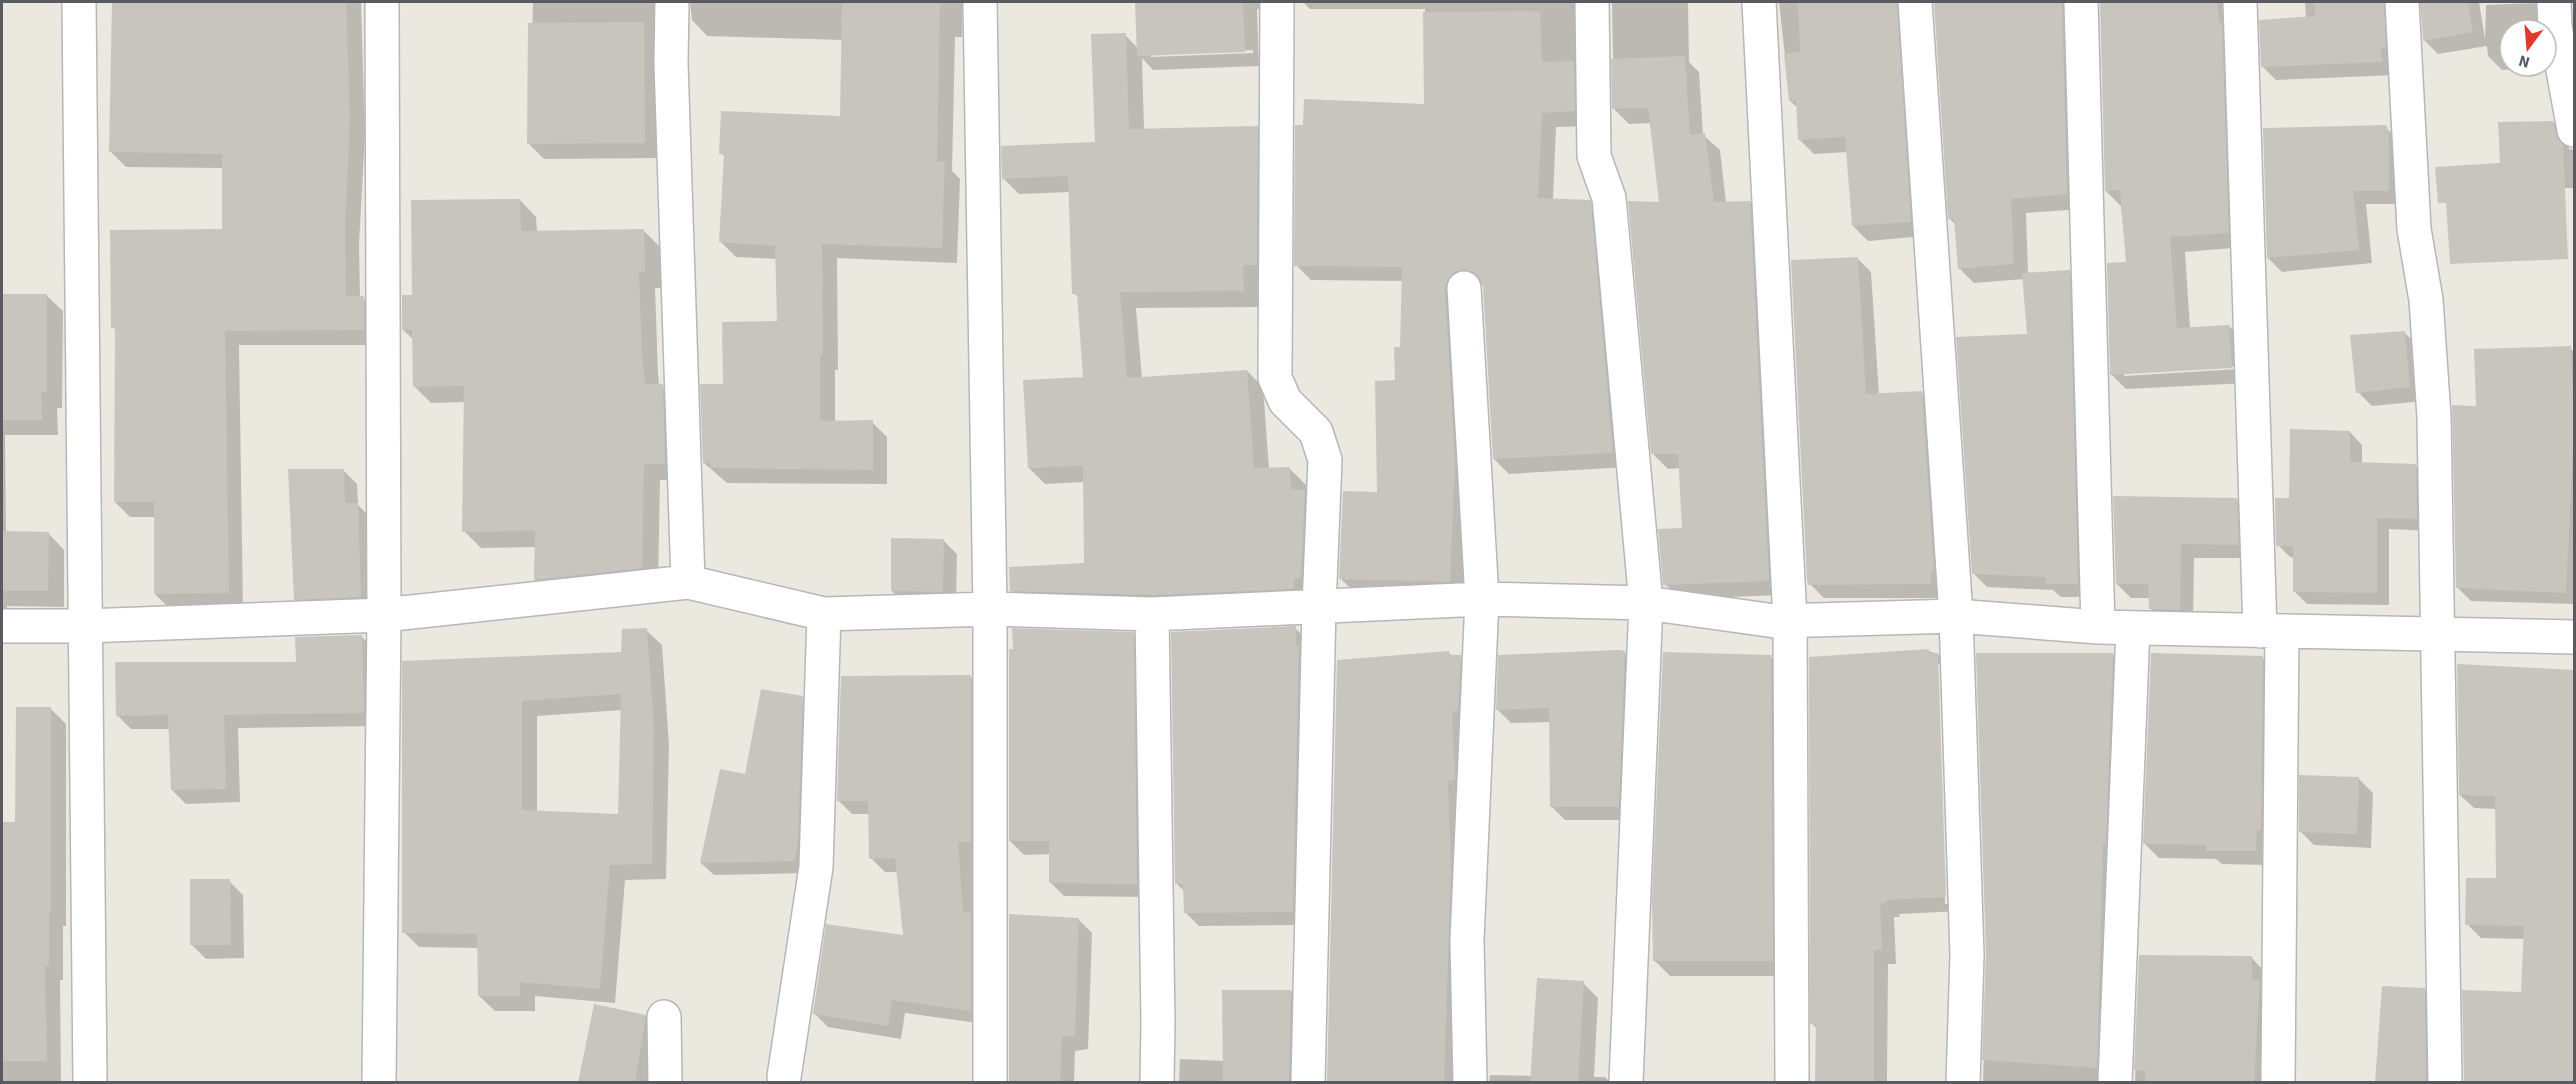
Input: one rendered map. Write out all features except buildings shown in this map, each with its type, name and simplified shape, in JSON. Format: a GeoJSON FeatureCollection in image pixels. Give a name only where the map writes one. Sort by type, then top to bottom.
{"type":"FeatureCollection","features":[{"type":"Feature","properties":{"kind":"street"},"geometry":{"type":"LineString","coordinates":[[79,2],[90,1083]]}},
{"type":"Feature","properties":{"kind":"street"},"geometry":{"type":"LineString","coordinates":[[380,1083],[384,615],[382,2]]}},
{"type":"Feature","properties":{"kind":"street"},"geometry":{"type":"LineString","coordinates":[[672,2],[671,75],[688,582]]}},
{"type":"Feature","properties":{"kind":"street"},"geometry":{"type":"LineString","coordinates":[[980,2],[990,609],[990,1083]]}},
{"type":"Feature","properties":{"kind":"street"},"geometry":{"type":"LineString","coordinates":[[1277,2],[1275,378],[1285,401],[1316,432],[1325,460],[1319,608],[1308,1083]]}},
{"type":"Feature","properties":{"kind":"street"},"geometry":{"type":"LineString","coordinates":[[1592,2],[1594,156],[1609,198],[1646,603],[1626,1083]]}},
{"type":"Feature","properties":{"kind":"street"},"geometry":{"type":"LineString","coordinates":[[1759,2],[1790,621],[1792,1083]]}},
{"type":"Feature","properties":{"kind":"street"},"geometry":{"type":"LineString","coordinates":[[1915,2],[1956,616],[1967,955],[1963,1083]]}},
{"type":"Feature","properties":{"kind":"street"},"geometry":{"type":"LineString","coordinates":[[2081,2],[2098,627]]}},
{"type":"Feature","properties":{"kind":"street"},"geometry":{"type":"LineString","coordinates":[[2240,2],[2271,631],[2278,1083]]}},
{"type":"Feature","properties":{"kind":"street"},"geometry":{"type":"LineString","coordinates":[[2402,2],[2414,229],[2426,300],[2434,417],[2440,635],[2445,1083]]}},
{"type":"Feature","properties":{"kind":"street"},"geometry":{"type":"LineString","coordinates":[[2554,2],[2555,26],[2574,130]]}},
{"type":"Feature","properties":{"kind":"street"},"geometry":{"type":"LineString","coordinates":[[1464,288],[1482,599],[1467,940],[1470,1083]]}},
{"type":"Feature","properties":{"kind":"street"},"geometry":{"type":"LineString","coordinates":[[2,626],[84,626],[384,615],[688,582],[824,614],[990,609],[1152,614],[1482,599],[1646,603],[1790,621],[1956,616],[2098,627],[2574,637]]}},
{"type":"Feature","properties":{"kind":"street"},"geometry":{"type":"LineString","coordinates":[[784,1077],[816,867],[824,614]]}},
{"type":"Feature","properties":{"kind":"street"},"geometry":{"type":"LineString","coordinates":[[1152,614],[1158,1024],[1156,1083]]}},
{"type":"Feature","properties":{"kind":"street"},"geometry":{"type":"LineString","coordinates":[[2115,1083],[2133,628]]}},
{"type":"Feature","properties":{"kind":"street"},"geometry":{"type":"LineString","coordinates":[[664,1017],[665,1083]]}}]}
